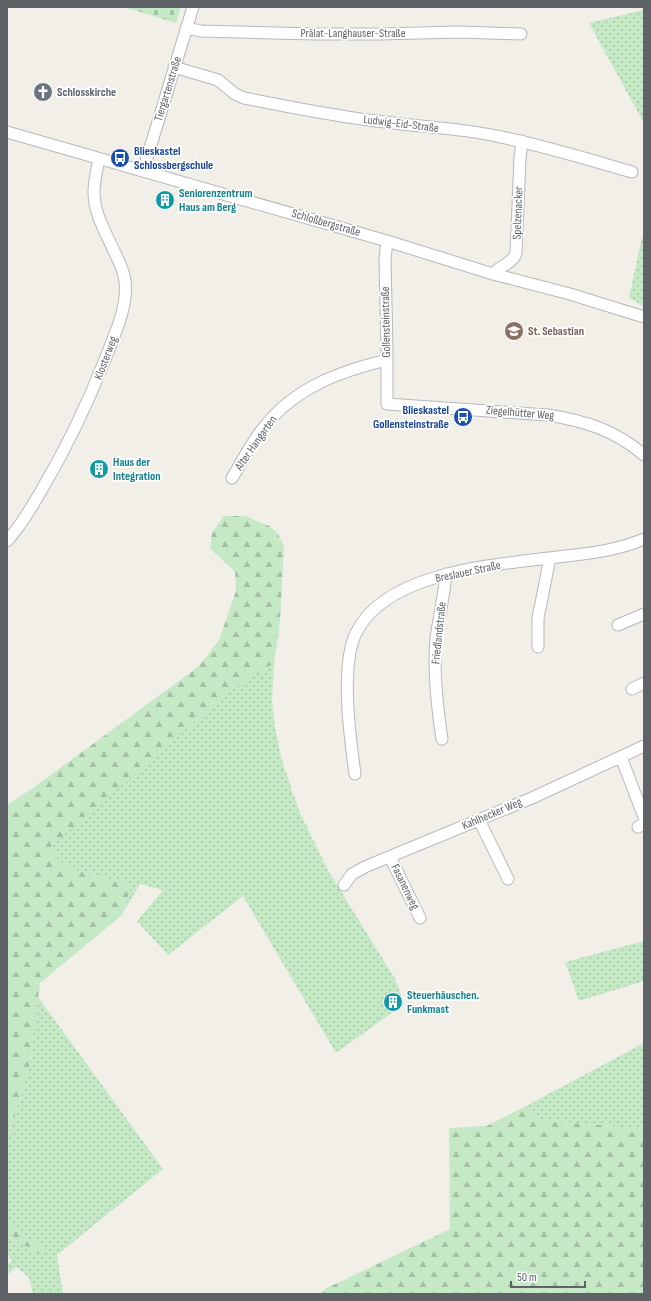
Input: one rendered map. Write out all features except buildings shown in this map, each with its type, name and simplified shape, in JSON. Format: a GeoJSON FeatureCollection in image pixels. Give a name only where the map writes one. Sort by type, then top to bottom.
{"type":"FeatureCollection","features":[{"type":"Feature","properties":{"kind":"street","name":"Tiergartenstraße"},"geometry":{"type":"LineString","coordinates":[[143,171],[193,7]]}},
{"type":"Feature","properties":{"kind":"street","name":"Prälat-Langhauser-Straße"},"geometry":{"type":"LineString","coordinates":[[186,28],[202,31],[316,34],[460,32],[521,34]]}},
{"type":"Feature","properties":{"kind":"street","name":"Ludwig-Eid-Straße"},"geometry":{"type":"LineString","coordinates":[[174,67],[218,80],[236,94],[244,98],[318,113],[467,131],[522,141],[632,172]]}},
{"type":"Feature","properties":{"kind":"street","name":"Schloßbergstraße"},"geometry":{"type":"LineString","coordinates":[[7,132],[387,240],[493,274],[570,294],[644,317]]}},
{"type":"Feature","properties":{"kind":"street","name":"Spelzenacker"},"geometry":{"type":"LineString","coordinates":[[493,274],[500,267],[513,261],[516,253],[522,141]]}},
{"type":"Feature","properties":{"kind":"street","name":"Klosterweg"},"geometry":{"type":"LineString","coordinates":[[7,541],[15,533],[28,513],[71,437],[91,394],[118,327],[122,311],[125,297],[125,280],[96,207],[94,193],[99,159]]}},
{"type":"Feature","properties":{"kind":"street","name":"Gollensteinstraße"},"geometry":{"type":"LineString","coordinates":[[387,240],[385,259],[387,404]]}},
{"type":"Feature","properties":{"kind":"street","name":"Alter Hangarten"},"geometry":{"type":"LineString","coordinates":[[232,478],[265,426],[288,402],[321,381],[345,372],[387,360]]}},
{"type":"Feature","properties":{"kind":"street","name":"Ziegelhütter Weg"},"geometry":{"type":"LineString","coordinates":[[387,404],[548,415],[568,418],[605,430],[644,455]]}},
{"type":"Feature","properties":{"kind":"street","name":"Breslauer Straße"},"geometry":{"type":"LineString","coordinates":[[355,774],[349,720],[349,657],[356,634],[362,622],[372,611],[403,590],[446,574],[477,568],[585,554],[622,547],[644,539]]}},
{"type":"Feature","properties":{"kind":"street"},"geometry":{"type":"LineString","coordinates":[[538,647],[538,618],[550,558]]}},
{"type":"Feature","properties":{"kind":"street","name":"Friedlandstraße"},"geometry":{"type":"LineString","coordinates":[[442,739],[435,660],[436,638],[446,574]]}},
{"type":"Feature","properties":{"kind":"street"},"geometry":{"type":"LineString","coordinates":[[618,625],[644,614]]}},
{"type":"Feature","properties":{"kind":"street"},"geometry":{"type":"LineString","coordinates":[[632,689],[644,683]]}},
{"type":"Feature","properties":{"kind":"street","name":"Kahlhecker Weg"},"geometry":{"type":"LineString","coordinates":[[344,885],[352,874],[532,798],[644,746]]}},
{"type":"Feature","properties":{"kind":"street"},"geometry":{"type":"LineString","coordinates":[[621,757],[644,817]]}},
{"type":"Feature","properties":{"kind":"street"},"geometry":{"type":"LineString","coordinates":[[479,820],[508,879]]}},
{"type":"Feature","properties":{"kind":"street","name":"Fasanenweg"},"geometry":{"type":"LineString","coordinates":[[390,857],[420,918]]}},
{"type":"Feature","properties":{"kind":"green space"},"geometry":{"type":"Polygon","coordinates":[[[124,7],[181,7],[176,23],[124,7]]]}},
{"type":"Feature","properties":{"kind":"green space"},"geometry":{"type":"Polygon","coordinates":[[[644,10],[644,123],[589,23],[644,10]]]}},
{"type":"Feature","properties":{"kind":"green space"},"geometry":{"type":"Polygon","coordinates":[[[642,237],[644,237],[644,306],[629,298],[642,237]]]}},
{"type":"Feature","properties":{"kind":"green space"},"geometry":{"type":"Polygon","coordinates":[[[224,516],[245,516],[269,526],[278,534],[284,546],[280,622],[274,663],[235,687],[49,848],[65,866],[92,875],[132,884],[121,916],[40,983],[29,1069],[7,1141],[7,805],[30,790],[198,667],[219,640],[236,591],[235,572],[210,548],[212,533],[224,516]]]}},
{"type":"Feature","properties":{"kind":"green space"},"geometry":{"type":"Polygon","coordinates":[[[274,663],[272,702],[275,727],[282,761],[299,811],[329,872],[395,979],[404,1004],[336,1053],[243,896],[168,955],[137,921],[163,890],[140,884],[121,916],[132,884],[92,875],[65,866],[48,848],[235,687],[274,663]]]}},
{"type":"Feature","properties":{"kind":"green space"},"geometry":{"type":"Polygon","coordinates":[[[644,941],[644,981],[579,1001],[565,962],[644,941]]]}},
{"type":"Feature","properties":{"kind":"green space"},"geometry":{"type":"Polygon","coordinates":[[[38,997],[163,1169],[57,1255],[63,1294],[33,1294],[29,1277],[16,1267],[7,1275],[7,1265],[12,1261],[7,1252],[7,1236],[42,1255],[46,1250],[14,1230],[7,1221],[7,1141],[29,1069],[38,997]]]}},
{"type":"Feature","properties":{"kind":"green space"},"geometry":{"type":"Polygon","coordinates":[[[644,1043],[644,1130],[638,1128],[537,1120],[528,1105],[644,1043]]]}},
{"type":"Feature","properties":{"kind":"green space"},"geometry":{"type":"Polygon","coordinates":[[[528,1105],[537,1120],[638,1128],[644,1130],[644,1294],[319,1294],[327,1288],[450,1229],[449,1128],[487,1126],[528,1105]]]}},
{"type":"Feature","properties":{"kind":"green space"},"geometry":{"type":"Polygon","coordinates":[[[7,1221],[14,1230],[47,1250],[42,1255],[7,1236],[7,1221]]]}},
{"type":"Feature","properties":{"kind":"place","name":"Schlosskirche"},"geometry":{"type":"Point","coordinates":[43,92]}},
{"type":"Feature","properties":{"kind":"place","name":"Blieskastel Schlossbergschule"},"geometry":{"type":"Point","coordinates":[120,158]}},
{"type":"Feature","properties":{"kind":"place","name":"Seniorenzentrum Haus am Berg"},"geometry":{"type":"Point","coordinates":[165,200]}},
{"type":"Feature","properties":{"kind":"place","name":"St. Sebastian"},"geometry":{"type":"Point","coordinates":[514,331]}},
{"type":"Feature","properties":{"kind":"place","name":"Blieskastel Gollensteinstraße"},"geometry":{"type":"Point","coordinates":[463,417]}},
{"type":"Feature","properties":{"kind":"place","name":"Haus der Integration"},"geometry":{"type":"Point","coordinates":[99,469]}},
{"type":"Feature","properties":{"kind":"place","name":"Steuerhäuschen. Funkmast"},"geometry":{"type":"Point","coordinates":[393,1002]}}]}
